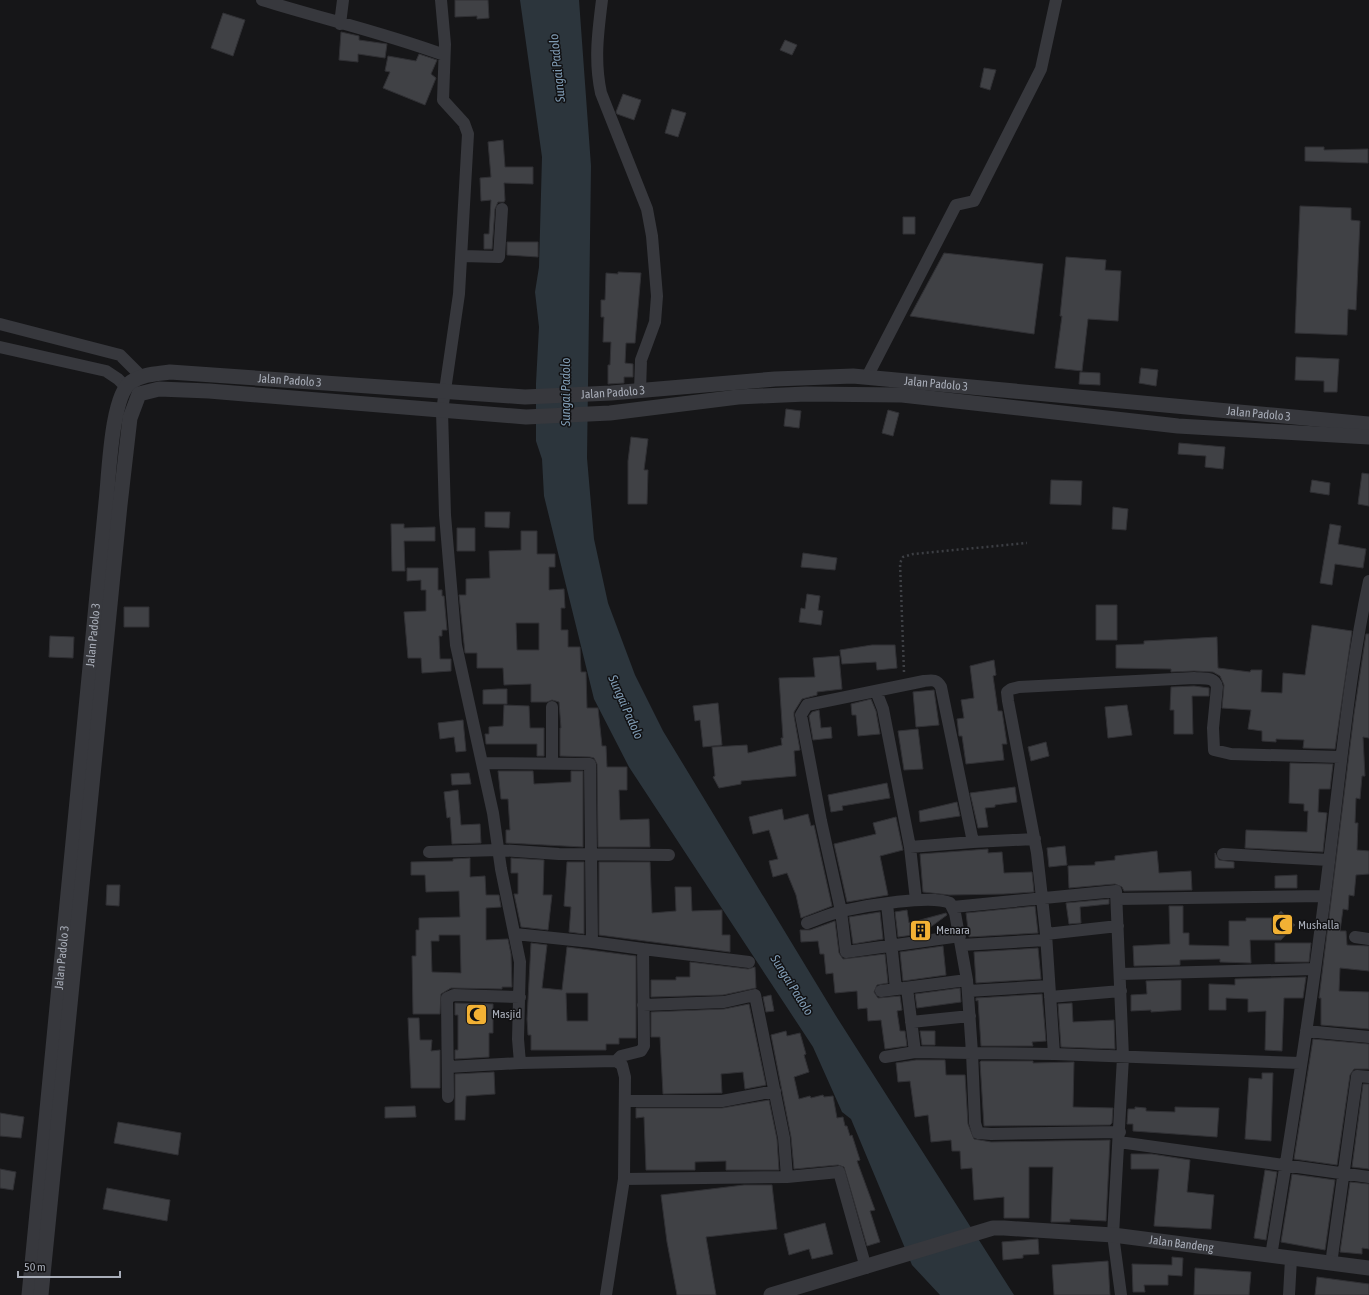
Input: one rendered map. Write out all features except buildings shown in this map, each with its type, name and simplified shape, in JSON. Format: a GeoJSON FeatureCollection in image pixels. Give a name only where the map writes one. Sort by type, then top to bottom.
{"type":"FeatureCollection","features":[{"type":"Feature","properties":{"kind":"street"},"geometry":{"type":"LineString","coordinates":[[262,0],[340,24],[414,44],[444,55]]}},
{"type":"Feature","properties":{"kind":"street"},"geometry":{"type":"LineString","coordinates":[[340,24],[343,0]]}},
{"type":"Feature","properties":{"kind":"street"},"geometry":{"type":"LineString","coordinates":[[441,0],[444,55],[443,100],[464,123],[468,134],[463,256],[442,411],[445,515],[456,645],[493,813],[501,869],[520,962],[518,1040],[520,1063]]}},
{"type":"Feature","properties":{"kind":"street"},"geometry":{"type":"LineString","coordinates":[[602,0],[596,50],[596,74],[601,93],[647,209],[652,236],[657,296],[655,322],[641,360],[640,391]]}},
{"type":"Feature","properties":{"kind":"street"},"geometry":{"type":"LineString","coordinates":[[867,377],[956,205],[974,201],[1041,69],[1056,0]]}},
{"type":"Feature","properties":{"kind":"street"},"geometry":{"type":"LineString","coordinates":[[463,256],[499,257],[502,209]]}},
{"type":"Feature","properties":{"kind":"street"},"geometry":{"type":"LineString","coordinates":[[0,324],[120,355],[142,377]]}},
{"type":"Feature","properties":{"kind":"street"},"geometry":{"type":"LineString","coordinates":[[0,347],[106,371],[118,378],[126,387]]}},
{"type":"Feature","properties":{"kind":"street","name":"Jalan Padolo 3"},"geometry":{"type":"LineString","coordinates":[[29,1295],[72,913],[113,504],[116,408],[130,382],[142,377],[170,372],[525,397],[640,391],[775,379],[853,376],[1303,419],[1366,430]]}},
{"type":"Feature","properties":{"kind":"street"},"geometry":{"type":"LineString","coordinates":[[209,391],[210,375]]}},
{"type":"Feature","properties":{"kind":"street","name":"Jalan Padolo 3"},"geometry":{"type":"LineString","coordinates":[[113,504],[130,418],[139,394],[159,389],[209,391],[526,417],[610,413],[738,397],[856,393],[902,395],[1178,426],[1366,430]]}},
{"type":"Feature","properties":{"kind":"street"},"geometry":{"type":"LineString","coordinates":[[1098,417],[1099,399]]}},
{"type":"Feature","properties":{"kind":"street"},"geometry":{"type":"LineString","coordinates":[[1271,1256],[1306,1031],[1329,860],[1340,757],[1361,620],[1369,581]]}},
{"type":"Feature","properties":{"kind":"street"},"geometry":{"type":"LineString","coordinates":[[1054,1054],[1046,937],[1035,839],[1007,692],[1010,689],[1019,687],[1194,678],[1213,680],[1217,687],[1212,734],[1214,750],[1231,754],[1340,757]]}},
{"type":"Feature","properties":{"kind":"street"},"geometry":{"type":"LineString","coordinates":[[973,842],[941,686],[933,680],[807,705],[801,715],[821,821],[841,911],[846,952],[960,941],[1046,937],[1118,926]]}},
{"type":"Feature","properties":{"kind":"street"},"geometry":{"type":"LineString","coordinates":[[876,691],[883,709],[910,847],[916,900]]}},
{"type":"Feature","properties":{"kind":"street"},"geometry":{"type":"LineString","coordinates":[[552,707],[552,764]]}},
{"type":"Feature","properties":{"kind":"street"},"geometry":{"type":"LineString","coordinates":[[482,763],[590,764],[592,942]]}},
{"type":"Feature","properties":{"kind":"street"},"geometry":{"type":"LineString","coordinates":[[910,847],[1035,839]]}},
{"type":"Feature","properties":{"kind":"street"},"geometry":{"type":"LineString","coordinates":[[429,852],[499,850],[591,854],[669,855]]}},
{"type":"Feature","properties":{"kind":"street"},"geometry":{"type":"LineString","coordinates":[[1223,854],[1329,860]]}},
{"type":"Feature","properties":{"kind":"street"},"geometry":{"type":"LineString","coordinates":[[953,907],[1042,897],[1116,891],[1123,1057],[1120,1137],[1113,1235],[1121,1295]]}},
{"type":"Feature","properties":{"kind":"street"},"geometry":{"type":"LineString","coordinates":[[1117,899],[1324,896]]}},
{"type":"Feature","properties":{"kind":"street"},"geometry":{"type":"LineString","coordinates":[[807,923],[841,911],[916,900],[946,901],[953,907],[967,986],[970,1016],[975,1123],[978,1133],[1120,1137],[1342,1174],[1369,1177]]}},
{"type":"Feature","properties":{"kind":"street"},"geometry":{"type":"LineString","coordinates":[[887,904],[891,947],[911,1022],[915,1052]]}},
{"type":"Feature","properties":{"kind":"street","name":"Jalan Padolo 3"},"geometry":{"type":"LineString","coordinates":[[41,1295],[72,913]]}},
{"type":"Feature","properties":{"kind":"street"},"geometry":{"type":"LineString","coordinates":[[515,934],[592,942],[643,950],[749,962]]}},
{"type":"Feature","properties":{"kind":"street"},"geometry":{"type":"LineString","coordinates":[[1355,937],[1369,939]]}},
{"type":"Feature","properties":{"kind":"street"},"geometry":{"type":"LineString","coordinates":[[616,1061],[622,1056],[641,1051],[644,1046],[643,950]]}},
{"type":"Feature","properties":{"kind":"street"},"geometry":{"type":"LineString","coordinates":[[1120,974],[1314,969]]}},
{"type":"Feature","properties":{"kind":"street"},"geometry":{"type":"LineString","coordinates":[[881,991],[902,988],[967,986],[1050,991],[1121,991]]}},
{"type":"Feature","properties":{"kind":"street"},"geometry":{"type":"LineString","coordinates":[[448,1096],[448,998],[454,995],[520,997]]}},
{"type":"Feature","properties":{"kind":"street"},"geometry":{"type":"LineString","coordinates":[[643,1005],[724,1002],[755,995],[784,1138],[787,1177]]}},
{"type":"Feature","properties":{"kind":"street"},"geometry":{"type":"LineString","coordinates":[[911,1022],[970,1016]]}},
{"type":"Feature","properties":{"kind":"street"},"geometry":{"type":"LineString","coordinates":[[1306,1031],[1369,1037]]}},
{"type":"Feature","properties":{"kind":"street"},"geometry":{"type":"LineString","coordinates":[[885,1057],[915,1052],[1054,1054],[1300,1063]]}},
{"type":"Feature","properties":{"kind":"street"},"geometry":{"type":"LineString","coordinates":[[448,1067],[520,1063],[616,1061],[622,1065],[625,1076],[626,1101],[624,1179],[606,1295]]}},
{"type":"Feature","properties":{"kind":"street"},"geometry":{"type":"LineString","coordinates":[[1331,1264],[1342,1174],[1357,1076],[1369,1077]]}},
{"type":"Feature","properties":{"kind":"street"},"geometry":{"type":"LineString","coordinates":[[626,1101],[722,1100],[775,1091]]}},
{"type":"Feature","properties":{"kind":"street"},"geometry":{"type":"LineString","coordinates":[[624,1179],[787,1177],[839,1172],[866,1268],[771,1295]]}},
{"type":"Feature","properties":{"kind":"street","name":"Jalan Bandeng"},"geometry":{"type":"LineString","coordinates":[[866,1268],[993,1228],[1113,1235],[1369,1268]]}},
{"type":"Feature","properties":{"kind":"street"},"geometry":{"type":"LineString","coordinates":[[1288,1295],[1291,1258]]}},
{"type":"Feature","properties":{"kind":"path"},"geometry":{"type":"LineString","coordinates":[[905,685],[900,563],[903,557],[912,554],[1027,543]]}},
{"type":"Feature","properties":{"kind":"water","name":"Sungai Padolo"},"geometry":{"type":"Polygon","coordinates":[[[520,0],[579,0],[591,166],[587,458],[594,539],[608,603],[635,675],[663,731],[836,1016],[1014,1295],[940,1295],[912,1265],[851,1119],[842,1112],[813,1047],[629,767],[594,699],[544,496],[542,459],[536,441],[536,383],[539,327],[535,292],[539,267],[542,157],[520,0]]]}},
{"type":"Feature","properties":{"kind":"place","name":"Mushalla"},"geometry":{"type":"Point","coordinates":[1282,925]}},
{"type":"Feature","properties":{"kind":"place","name":"Menara"},"geometry":{"type":"Point","coordinates":[921,930]}},
{"type":"Feature","properties":{"kind":"place","name":"Masjid"},"geometry":{"type":"Point","coordinates":[477,1014]}}]}
